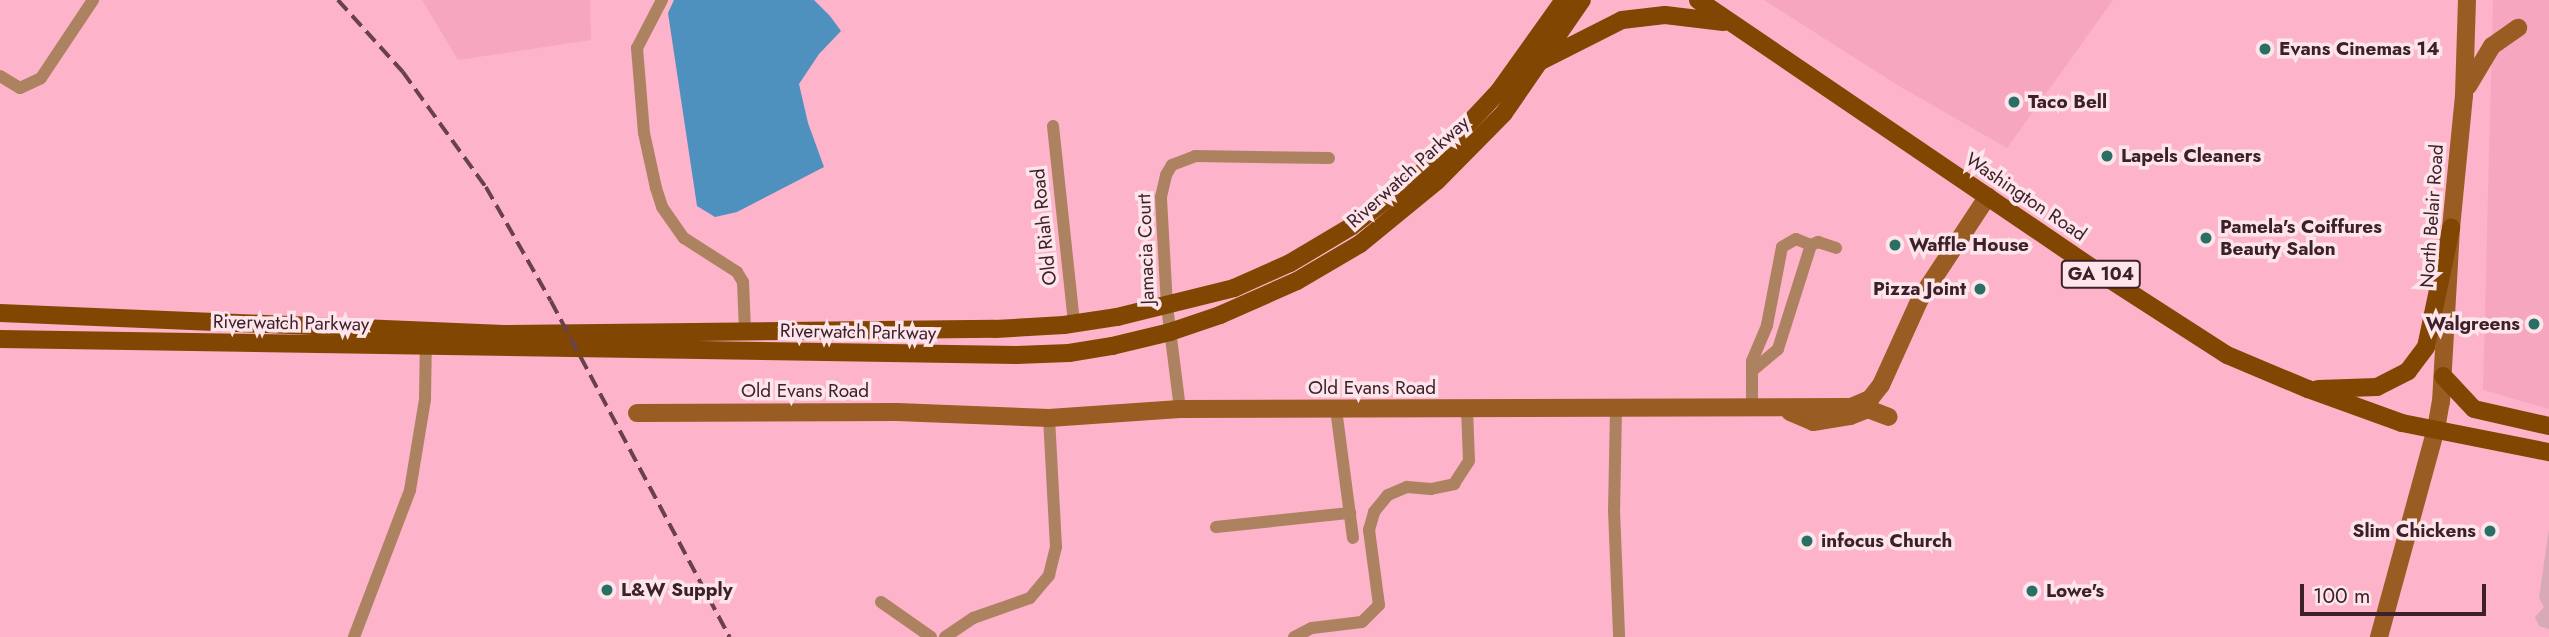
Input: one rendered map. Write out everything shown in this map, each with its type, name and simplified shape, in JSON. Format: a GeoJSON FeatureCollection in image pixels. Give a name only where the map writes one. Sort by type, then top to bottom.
{"type":"FeatureCollection","features":[{"type":"Feature","properties":{"kind":"main road","name":"Riverwatch Parkway"},"geometry":{"type":"LineString","coordinates":[[0,339],[426,339],[504,334],[995,329],[1074,323],[1167,306],[1261,278],[1352,226],[1386,202],[1427,167],[1499,91],[1563,0]]}},
{"type":"Feature","properties":{"kind":"main road","name":"Riverwatch Parkway"},"geometry":{"type":"LineString","coordinates":[[0,313],[426,339],[517,348],[1016,355],[1069,353],[1170,332],[1273,292],[1360,244],[1461,158],[1504,113],[1582,0]]}},
{"type":"Feature","properties":{"kind":"main road","name":"Washington Road"},"geometry":{"type":"LineString","coordinates":[[1698,0],[2227,355],[2308,389],[2402,423],[2549,452]]}},
{"type":"Feature","properties":{"kind":"main road"},"geometry":{"type":"LineString","coordinates":[[1539,62],[1622,20],[1665,15],[1734,24]]}},
{"type":"Feature","properties":{"kind":"main road"},"geometry":{"type":"LineString","coordinates":[[2308,389],[2377,387],[2408,371],[2426,347],[2451,228]]}},
{"type":"Feature","properties":{"kind":"main road"},"geometry":{"type":"LineString","coordinates":[[2443,376],[2474,410],[2549,426]]}},
{"type":"Feature","properties":{"kind":"street"},"geometry":{"type":"LineString","coordinates":[[0,76],[20,88],[41,78],[93,0]]}},
{"type":"Feature","properties":{"kind":"street"},"geometry":{"type":"LineString","coordinates":[[662,0],[647,23],[637,48],[638,87],[644,133],[662,207],[684,238],[737,272],[743,282],[745,330]]}},
{"type":"Feature","properties":{"kind":"street","name":"North Belair Road"},"geometry":{"type":"LineString","coordinates":[[2379,637],[2436,429],[2443,376],[2451,228],[2464,95],[2467,0]]}},
{"type":"Feature","properties":{"kind":"street"},"geometry":{"type":"LineString","coordinates":[[2464,95],[2492,46],[2518,28]]}},
{"type":"Feature","properties":{"kind":"street","name":"Old Riah Road"},"geometry":{"type":"LineString","coordinates":[[1053,126],[1074,323]]}},
{"type":"Feature","properties":{"kind":"street","name":"Jamacia Court"},"geometry":{"type":"LineString","coordinates":[[1180,409],[1167,306],[1161,197],[1163,184],[1172,165],[1182,159],[1209,155],[1329,158]]}},
{"type":"Feature","properties":{"kind":"street","name":"Old Evans Road"},"geometry":{"type":"LineString","coordinates":[[637,413],[897,412],[1049,418],[1180,409],[1851,407],[1870,399],[1881,385],[1920,299],[1988,196]]}},
{"type":"Feature","properties":{"kind":"street"},"geometry":{"type":"LineString","coordinates":[[1752,409],[1752,361],[1767,325],[1783,247],[1796,239],[1811,245],[1818,242],[1836,248]]}},
{"type":"Feature","properties":{"kind":"street"},"geometry":{"type":"LineString","coordinates":[[1752,372],[1778,349],[1811,245]]}},
{"type":"Feature","properties":{"kind":"street"},"geometry":{"type":"LineString","coordinates":[[354,637],[410,490],[425,399],[426,339]]}},
{"type":"Feature","properties":{"kind":"street"},"geometry":{"type":"LineString","coordinates":[[1336,408],[1353,538]]}},
{"type":"Feature","properties":{"kind":"street"},"geometry":{"type":"LineString","coordinates":[[1294,637],[1312,628],[1339,631],[1363,622],[1379,605],[1369,530],[1374,512],[1388,495],[1407,487],[1431,489],[1454,484],[1469,461],[1467,409]]}},
{"type":"Feature","properties":{"kind":"street"},"geometry":{"type":"LineString","coordinates":[[1616,409],[1614,510],[1619,637]]}},
{"type":"Feature","properties":{"kind":"street"},"geometry":{"type":"LineString","coordinates":[[1784,409],[1813,422],[1850,416],[1868,409],[1889,417]]}},
{"type":"Feature","properties":{"kind":"street"},"geometry":{"type":"LineString","coordinates":[[944,637],[973,618],[1030,598],[1049,575],[1056,547],[1049,418]]}},
{"type":"Feature","properties":{"kind":"street"},"geometry":{"type":"LineString","coordinates":[[1216,527],[1350,513]]}},
{"type":"Feature","properties":{"kind":"street"},"geometry":{"type":"LineString","coordinates":[[881,602],[930,637]]}},
{"type":"Feature","properties":{"kind":"shaded area"},"geometry":{"type":"Polygon","coordinates":[[[422,0],[590,0],[591,40],[458,60],[422,0]]]}},
{"type":"Feature","properties":{"kind":"shaded area"},"geometry":{"type":"Polygon","coordinates":[[[1764,0],[2113,0],[2007,148],[1899,86],[1764,0]]]}},
{"type":"Feature","properties":{"kind":"shaded area"},"geometry":{"type":"Polygon","coordinates":[[[2493,0],[2549,0],[2549,409],[2483,390],[2493,0]]]}},
{"type":"Feature","properties":{"kind":"shaded area"},"geometry":{"type":"Polygon","coordinates":[[[2549,529],[2549,629],[2539,626],[2535,617],[2544,607],[2539,598],[2549,529]]]}},
{"type":"Feature","properties":{"kind":"water"},"geometry":{"type":"Polygon","coordinates":[[[674,0],[814,0],[830,16],[841,31],[819,54],[799,84],[808,123],[824,167],[737,212],[715,217],[697,206],[668,13],[674,0]]]}},
{"type":"Feature","properties":{"kind":"railway"},"geometry":{"type":"LineString","coordinates":[[338,0],[403,72],[486,187],[551,301],[730,637]]}},
{"type":"Feature","properties":{"kind":"place","name":"Evans Cinemas 14"},"geometry":{"type":"Point","coordinates":[2265,49]}},
{"type":"Feature","properties":{"kind":"place","name":"Taco Bell"},"geometry":{"type":"Point","coordinates":[2014,102]}},
{"type":"Feature","properties":{"kind":"place","name":"Lapels Cleaners"},"geometry":{"type":"Point","coordinates":[2107,156]}},
{"type":"Feature","properties":{"kind":"place","name":"Pamela's Coiffures Beauty Salon"},"geometry":{"type":"Point","coordinates":[2206,238]}},
{"type":"Feature","properties":{"kind":"place","name":"Waffle House"},"geometry":{"type":"Point","coordinates":[1895,245]}},
{"type":"Feature","properties":{"kind":"place","name":"Pizza Joint"},"geometry":{"type":"Point","coordinates":[1980,289]}},
{"type":"Feature","properties":{"kind":"place","name":"Walgreens"},"geometry":{"type":"Point","coordinates":[2534,324]}},
{"type":"Feature","properties":{"kind":"place","name":"Slim Chickens"},"geometry":{"type":"Point","coordinates":[2490,531]}},
{"type":"Feature","properties":{"kind":"place","name":"infocus Church"},"geometry":{"type":"Point","coordinates":[1807,541]}},
{"type":"Feature","properties":{"kind":"place","name":"L&W Supply"},"geometry":{"type":"Point","coordinates":[607,590]}},
{"type":"Feature","properties":{"kind":"place","name":"Lowe's"},"geometry":{"type":"Point","coordinates":[2032,591]}}]}
